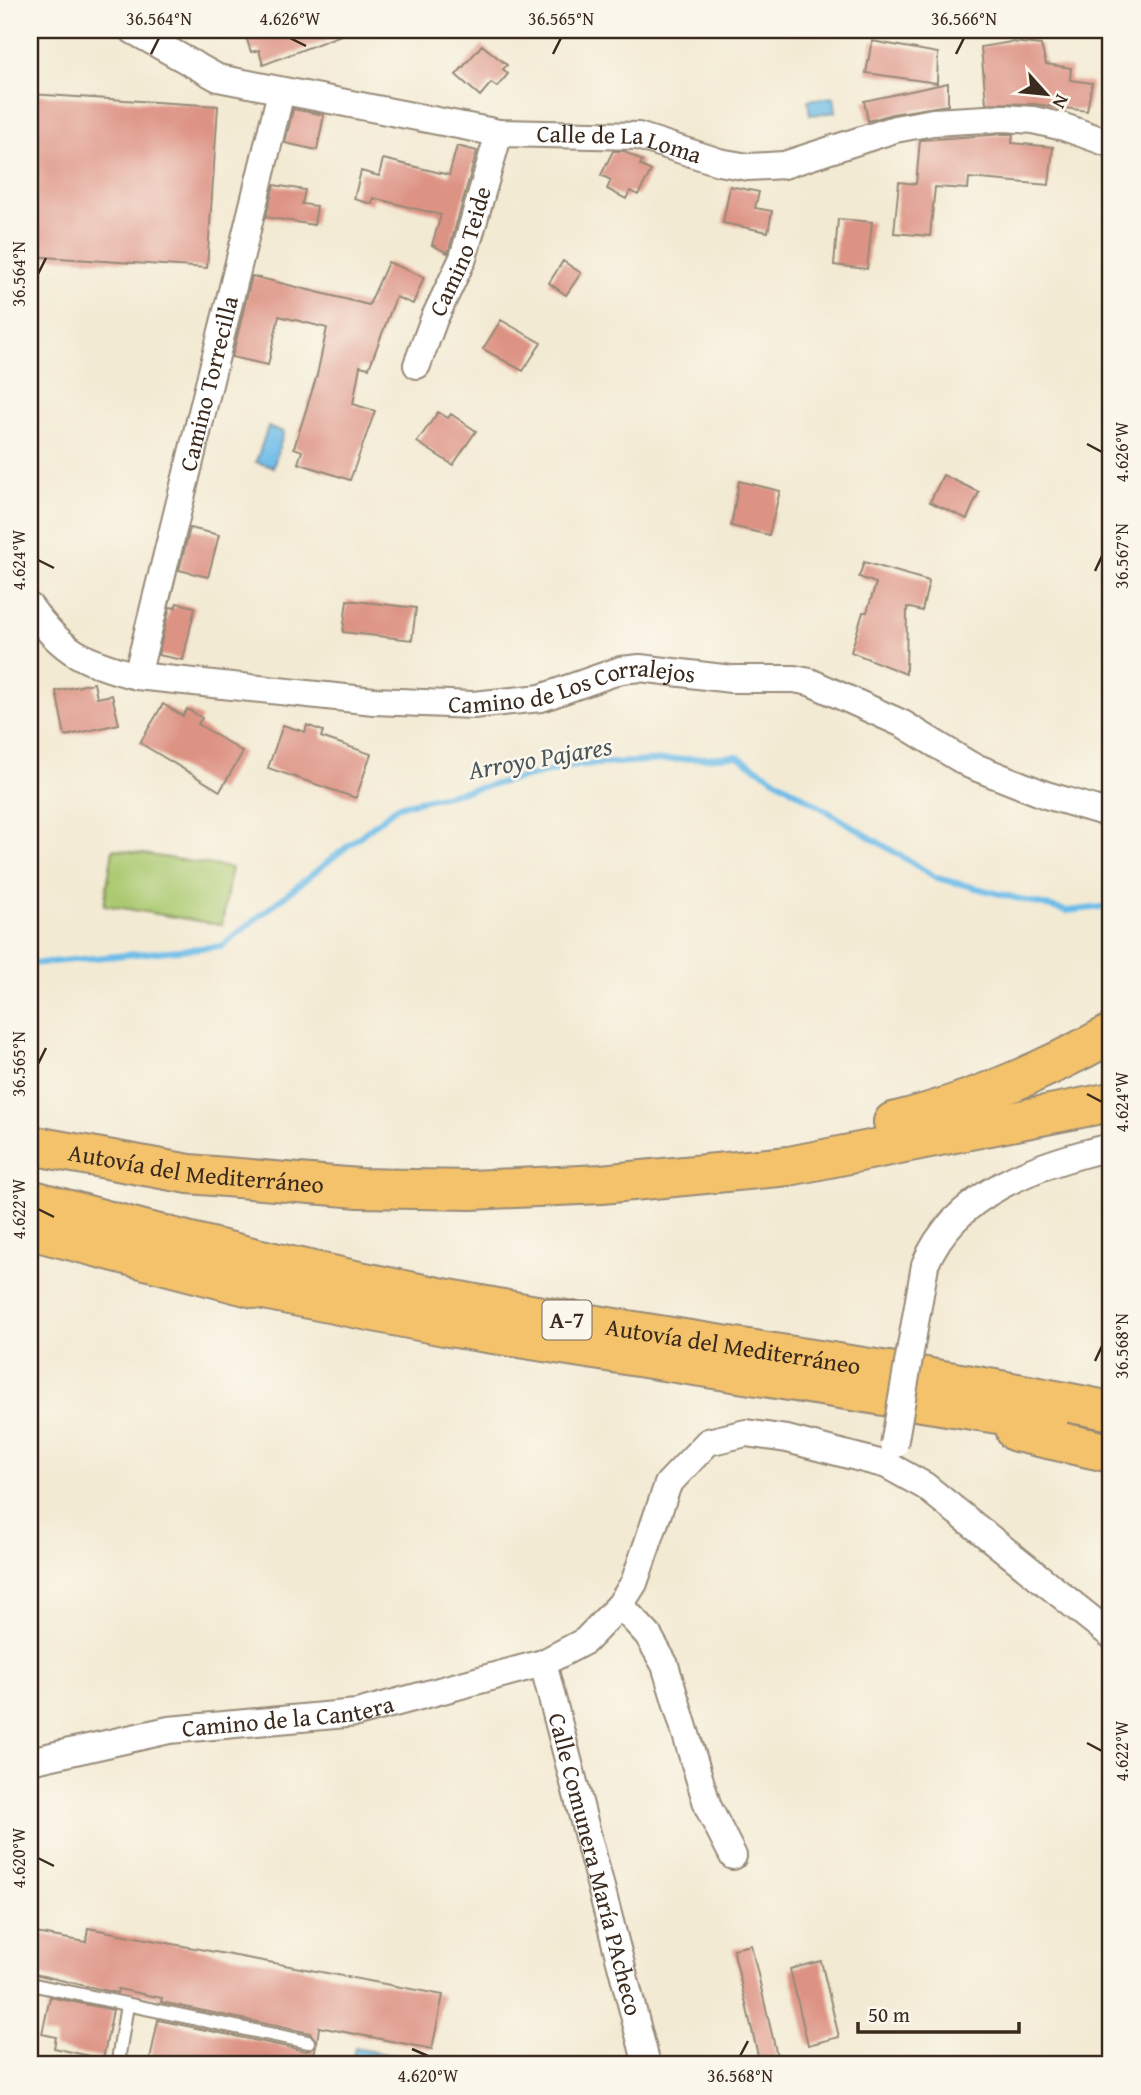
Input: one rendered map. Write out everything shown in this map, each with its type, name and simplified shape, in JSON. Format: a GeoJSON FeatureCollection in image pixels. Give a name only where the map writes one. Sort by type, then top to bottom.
{"type":"FeatureCollection","features":[{"type":"Feature","properties":{"kind":"highway"},"geometry":{"type":"LineString","coordinates":[[727,1170],[787,1149],[932,1112],[1054,1065],[1111,1034]]}},
{"type":"Feature","properties":{"kind":"highway","name":"Autovía del Mediterráneo"},"geometry":{"type":"LineString","coordinates":[[30,1145],[189,1174],[359,1188],[471,1190],[588,1184],[789,1166],[1111,1102]]}},
{"type":"Feature","properties":{"kind":"highway","name":"Autovía del Mediterráneo"},"geometry":{"type":"LineString","coordinates":[[30,1199],[216,1250],[365,1282],[548,1317],[975,1383],[1111,1411]]}},
{"type":"Feature","properties":{"kind":"highway"},"geometry":{"type":"LineString","coordinates":[[30,1230],[254,1288],[449,1327],[951,1409],[1111,1431]]}},
{"type":"Feature","properties":{"kind":"highway"},"geometry":{"type":"LineString","coordinates":[[30,1241],[68,1241]]}},
{"type":"Feature","properties":{"kind":"highway"},"geometry":{"type":"LineString","coordinates":[[951,1409],[1006,1430],[1111,1452]]}},
{"type":"Feature","properties":{"kind":"street","name":"Calle de La Loma"},"geometry":{"type":"LineString","coordinates":[[132,30],[218,78],[281,92],[499,133],[620,134],[719,162],[761,168],[831,152],[895,129],[933,122],[1004,118],[1033,120],[1064,127],[1111,144]]}},
{"type":"Feature","properties":{"kind":"street","name":"Camino Torrecilla"},"geometry":{"type":"LineString","coordinates":[[137,676],[281,92]]}},
{"type":"Feature","properties":{"kind":"street","name":"Camino Teide"},"geometry":{"type":"LineString","coordinates":[[417,365],[434,319],[463,258],[499,133]]}},
{"type":"Feature","properties":{"kind":"street","name":"Camino de Los Corralejos"},"geometry":{"type":"LineString","coordinates":[[30,607],[51,636],[79,656],[137,676],[374,701],[473,705],[541,698],[621,670],[640,668],[731,679],[794,679],[810,682],[903,724],[990,773],[1046,795],[1111,814]]}},
{"type":"Feature","properties":{"kind":"street"},"geometry":{"type":"LineString","coordinates":[[890,1455],[925,1265],[932,1247],[981,1195],[1066,1157],[1111,1147]]}},
{"type":"Feature","properties":{"kind":"street","name":"Camino de la Cantera"},"geometry":{"type":"LineString","coordinates":[[30,1761],[169,1730],[357,1713],[543,1663],[585,1642],[621,1605],[634,1583],[668,1484],[708,1442],[746,1433],[890,1455],[1111,1635]]}},
{"type":"Feature","properties":{"kind":"street"},"geometry":{"type":"LineString","coordinates":[[621,1605],[648,1635],[665,1665],[708,1807],[733,1857]]}},
{"type":"Feature","properties":{"kind":"street","name":"Calle Comunera María PAcheco"},"geometry":{"type":"LineString","coordinates":[[543,1663],[647,2065]]}},
{"type":"Feature","properties":{"kind":"lane"},"geometry":{"type":"LineString","coordinates":[[30,1984],[308,2042]]}},
{"type":"Feature","properties":{"kind":"lane"},"geometry":{"type":"LineString","coordinates":[[121,2065],[119,2054],[127,2005]]}},
{"type":"Feature","properties":{"kind":"green space"},"geometry":{"type":"Polygon","coordinates":[[[113,849],[231,868],[222,925],[104,905],[113,849]]]}},
{"type":"Feature","properties":{"kind":"water"},"geometry":{"type":"Polygon","coordinates":[[[834,97],[836,112],[810,115],[808,100],[834,97]]]}},
{"type":"Feature","properties":{"kind":"water"},"geometry":{"type":"Polygon","coordinates":[[[268,427],[284,432],[273,467],[256,462],[268,427]]]}},
{"type":"Feature","properties":{"kind":"water"},"geometry":{"type":"Polygon","coordinates":[[[355,2048],[404,2058],[402,2065],[351,2065],[355,2048]]]}},
{"type":"Feature","properties":{"kind":"building"},"geometry":{"type":"Polygon","coordinates":[[[244,30],[349,32],[263,65],[259,50],[251,52],[244,30]]]}},
{"type":"Feature","properties":{"kind":"building"},"geometry":{"type":"Polygon","coordinates":[[[872,41],[938,53],[937,83],[866,73],[872,41]]]}},
{"type":"Feature","properties":{"kind":"building"},"geometry":{"type":"Polygon","coordinates":[[[1011,42],[1041,45],[1046,64],[1071,68],[1070,80],[1092,83],[1087,111],[1034,104],[986,103],[981,47],[1011,42]]]}},
{"type":"Feature","properties":{"kind":"building"},"geometry":{"type":"Polygon","coordinates":[[[482,45],[507,65],[503,69],[508,74],[497,87],[491,83],[480,96],[456,75],[482,45]]]}},
{"type":"Feature","properties":{"kind":"building"},"geometry":{"type":"Polygon","coordinates":[[[948,83],[948,105],[892,114],[868,121],[864,101],[948,83]]]}},
{"type":"Feature","properties":{"kind":"building"},"geometry":{"type":"Polygon","coordinates":[[[30,94],[218,106],[207,268],[30,256],[30,94]]]}},
{"type":"Feature","properties":{"kind":"building"},"geometry":{"type":"Polygon","coordinates":[[[293,109],[324,115],[317,150],[285,143],[293,109]]]}},
{"type":"Feature","properties":{"kind":"building"},"geometry":{"type":"Polygon","coordinates":[[[1013,134],[1012,143],[1053,147],[1049,185],[969,178],[968,189],[935,187],[930,236],[894,233],[899,182],[916,184],[920,140],[1013,134]]]}},
{"type":"Feature","properties":{"kind":"building"},"geometry":{"type":"Polygon","coordinates":[[[457,146],[477,151],[448,253],[432,245],[441,215],[373,198],[372,204],[354,199],[361,171],[379,176],[383,159],[449,175],[457,146]]]}},
{"type":"Feature","properties":{"kind":"building"},"geometry":{"type":"Polygon","coordinates":[[[613,151],[624,151],[642,161],[640,165],[651,171],[638,195],[630,191],[626,199],[607,189],[611,180],[601,175],[613,151]]]}},
{"type":"Feature","properties":{"kind":"building"},"geometry":{"type":"Polygon","coordinates":[[[274,185],[305,190],[302,204],[317,206],[314,225],[266,217],[274,185]]]}},
{"type":"Feature","properties":{"kind":"building"},"geometry":{"type":"Polygon","coordinates":[[[730,186],[759,192],[755,208],[772,211],[768,232],[723,223],[730,186]]]}},
{"type":"Feature","properties":{"kind":"building"},"geometry":{"type":"Polygon","coordinates":[[[838,219],[872,222],[867,269],[834,265],[838,219]]]}},
{"type":"Feature","properties":{"kind":"building"},"geometry":{"type":"Polygon","coordinates":[[[563,261],[581,273],[566,295],[549,283],[563,261]]]}},
{"type":"Feature","properties":{"kind":"building"},"geometry":{"type":"Polygon","coordinates":[[[388,262],[424,277],[413,304],[396,297],[369,368],[360,366],[353,404],[375,411],[350,480],[298,463],[302,451],[294,448],[317,375],[327,328],[279,316],[268,365],[232,357],[252,276],[369,305],[388,262]]]}},
{"type":"Feature","properties":{"kind":"building"},"geometry":{"type":"Polygon","coordinates":[[[501,320],[541,343],[523,371],[483,349],[501,320]]]}},
{"type":"Feature","properties":{"kind":"building"},"geometry":{"type":"Polygon","coordinates":[[[438,412],[448,418],[451,414],[476,431],[453,465],[417,442],[438,412]]]}},
{"type":"Feature","properties":{"kind":"building"},"geometry":{"type":"Polygon","coordinates":[[[943,475],[979,492],[967,519],[930,502],[943,475]]]}},
{"type":"Feature","properties":{"kind":"building"},"geometry":{"type":"Polygon","coordinates":[[[739,481],[780,491],[769,535],[731,526],[739,481]]]}},
{"type":"Feature","properties":{"kind":"building"},"geometry":{"type":"Polygon","coordinates":[[[190,528],[219,535],[208,577],[179,570],[190,528]]]}},
{"type":"Feature","properties":{"kind":"building"},"geometry":{"type":"Polygon","coordinates":[[[864,562],[929,581],[922,611],[907,607],[906,674],[851,652],[863,612],[867,612],[876,583],[859,577],[864,562]]]}},
{"type":"Feature","properties":{"kind":"building"},"geometry":{"type":"Polygon","coordinates":[[[347,600],[416,608],[412,640],[343,632],[347,600]]]}},
{"type":"Feature","properties":{"kind":"building"},"geometry":{"type":"Polygon","coordinates":[[[177,603],[195,607],[183,660],[158,655],[170,607],[175,608],[177,603]]]}},
{"type":"Feature","properties":{"kind":"building"},"geometry":{"type":"Polygon","coordinates":[[[94,683],[97,698],[112,695],[119,724],[65,736],[56,691],[94,683]]]}},
{"type":"Feature","properties":{"kind":"building"},"geometry":{"type":"Polygon","coordinates":[[[163,704],[183,716],[187,709],[202,718],[198,724],[243,752],[220,791],[140,743],[163,704]]]}},
{"type":"Feature","properties":{"kind":"building"},"geometry":{"type":"Polygon","coordinates":[[[283,725],[305,732],[307,725],[323,731],[321,737],[371,754],[356,798],[268,768],[283,725]]]}},
{"type":"Feature","properties":{"kind":"building"},"geometry":{"type":"Polygon","coordinates":[[[88,1928],[443,1995],[432,2049],[319,2027],[317,2042],[310,2033],[161,2002],[162,1998],[118,1989],[117,1993],[30,1973],[35,1933],[86,1942],[88,1928]]]}},
{"type":"Feature","properties":{"kind":"building"},"geometry":{"type":"Polygon","coordinates":[[[751,1945],[778,2060],[760,2064],[733,1949],[751,1945]]]}},
{"type":"Feature","properties":{"kind":"building"},"geometry":{"type":"Polygon","coordinates":[[[821,1961],[839,2037],[808,2045],[790,1969],[821,1961]]]}},
{"type":"Feature","properties":{"kind":"building"},"geometry":{"type":"Polygon","coordinates":[[[50,1997],[113,2010],[103,2059],[54,2048],[56,2037],[42,2034],[50,1997]]]}},
{"type":"Feature","properties":{"kind":"building"},"geometry":{"type":"Polygon","coordinates":[[[158,2020],[306,2051],[316,2045],[312,2065],[149,2065],[158,2020]]]}},
{"type":"Feature","properties":{"kind":"waterway","name":"Arroyo Pajares"},"geometry":{"type":"LineString","coordinates":[[30,964],[222,946],[398,806],[579,765],[737,756],[937,878],[1067,911],[1111,906]]}}]}
